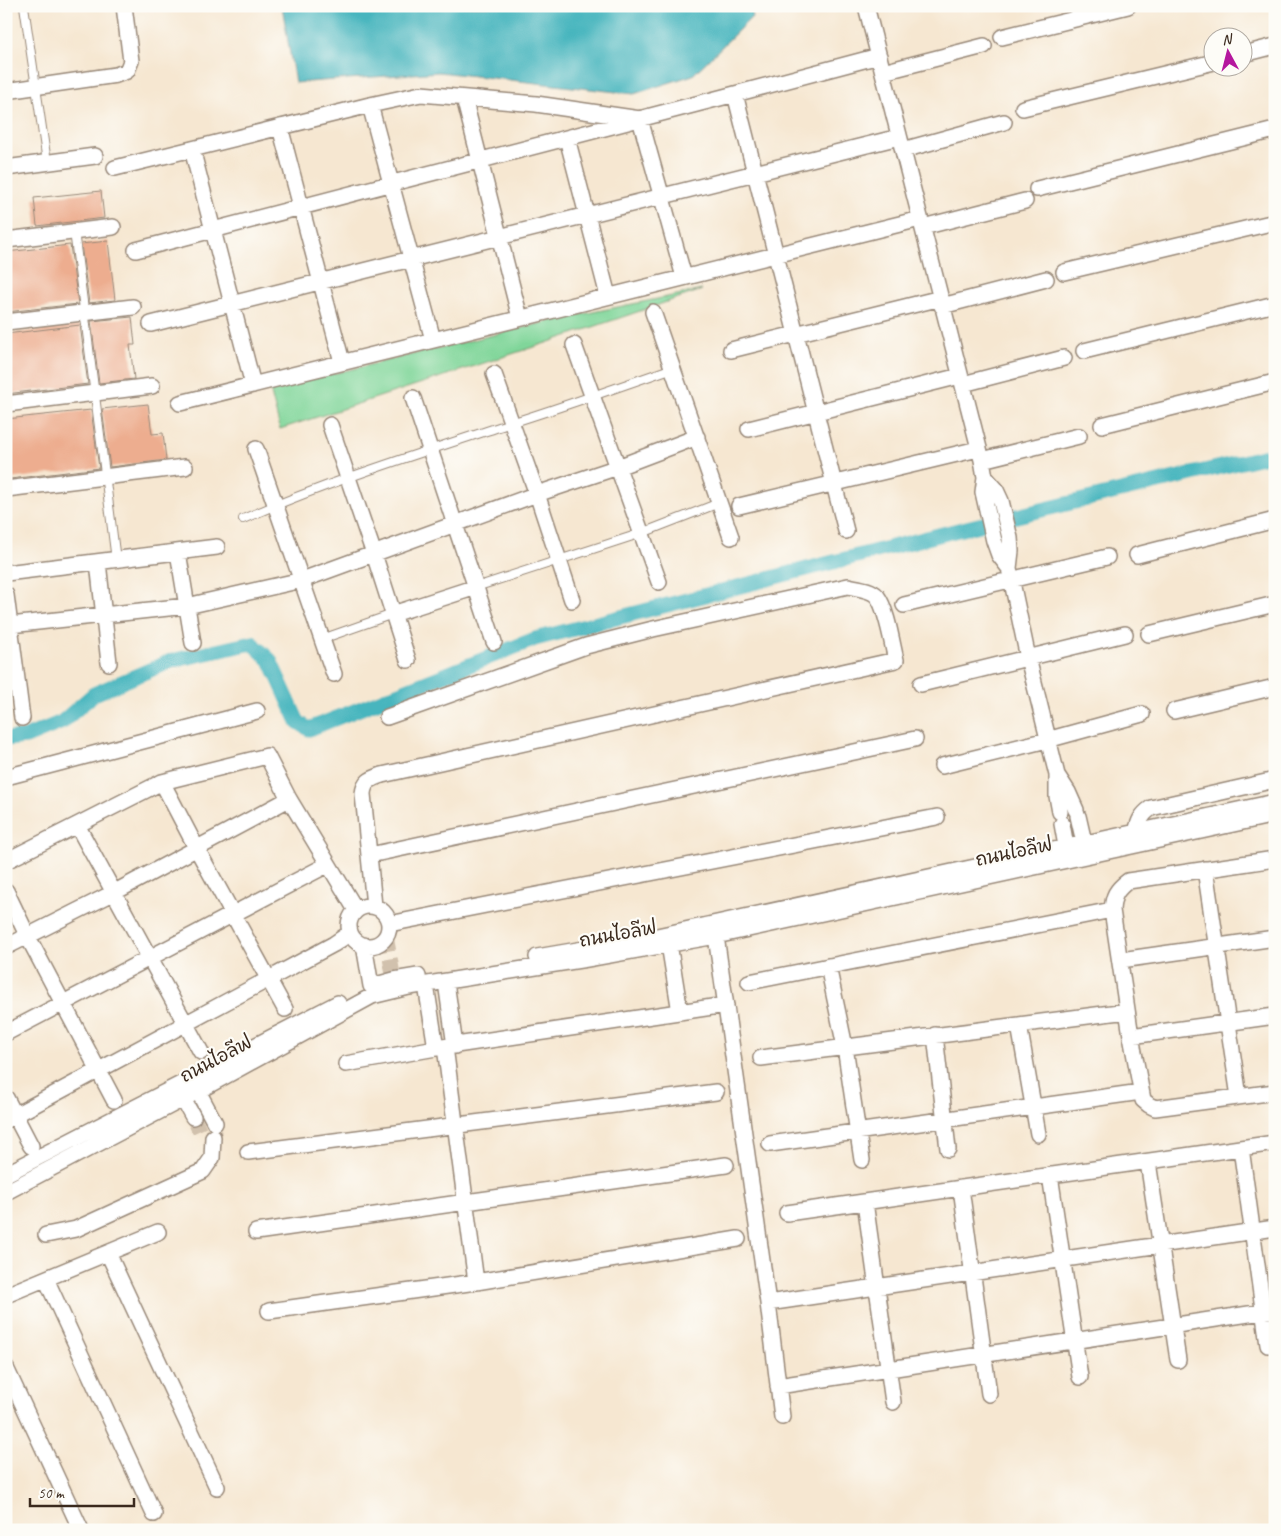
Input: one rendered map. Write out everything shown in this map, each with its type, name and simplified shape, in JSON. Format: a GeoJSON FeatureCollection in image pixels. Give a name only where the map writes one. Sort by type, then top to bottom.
{"type":"FeatureCollection","features":[{"type":"Feature","properties":{"kind":"street"},"geometry":{"type":"LineString","coordinates":[[6,91],[127,71],[131,61],[124,6]]}},
{"type":"Feature","properties":{"kind":"street"},"geometry":{"type":"LineString","coordinates":[[866,6],[980,455],[985,477],[982,492],[994,541],[999,555],[1010,574]]}},
{"type":"Feature","properties":{"kind":"street"},"geometry":{"type":"LineString","coordinates":[[1002,37],[1128,6]]}},
{"type":"Feature","properties":{"kind":"street"},"geometry":{"type":"LineString","coordinates":[[883,72],[984,46]]}},
{"type":"Feature","properties":{"kind":"street"},"geometry":{"type":"LineString","coordinates":[[1254,51],[1275,46]]}},
{"type":"Feature","properties":{"kind":"street"},"geometry":{"type":"LineString","coordinates":[[136,250],[879,56]]}},
{"type":"Feature","properties":{"kind":"street"},"geometry":{"type":"LineString","coordinates":[[1023,108],[1204,64]]}},
{"type":"Feature","properties":{"kind":"street"},"geometry":{"type":"LineString","coordinates":[[115,168],[421,94],[536,104],[640,119]]}},
{"type":"Feature","properties":{"kind":"street"},"geometry":{"type":"LineString","coordinates":[[736,94],[846,531]]}},
{"type":"Feature","properties":{"kind":"street"},"geometry":{"type":"LineString","coordinates":[[464,98],[520,318]]}},
{"type":"Feature","properties":{"kind":"street"},"geometry":{"type":"LineString","coordinates":[[370,105],[433,340]]}},
{"type":"Feature","properties":{"kind":"street"},"geometry":{"type":"LineString","coordinates":[[640,119],[684,277]]}},
{"type":"Feature","properties":{"kind":"street"},"geometry":{"type":"LineString","coordinates":[[151,324],[755,172],[1004,122]]}},
{"type":"Feature","properties":{"kind":"street"},"geometry":{"type":"LineString","coordinates":[[280,127],[342,362]]}},
{"type":"Feature","properties":{"kind":"street"},"geometry":{"type":"LineString","coordinates":[[1037,189],[1275,130]]}},
{"type":"Feature","properties":{"kind":"street"},"geometry":{"type":"LineString","coordinates":[[567,138],[608,296]]}},
{"type":"Feature","properties":{"kind":"street"},"geometry":{"type":"LineString","coordinates":[[192,149],[253,384]]}},
{"type":"Feature","properties":{"kind":"street"},"geometry":{"type":"LineString","coordinates":[[6,168],[95,156]]}},
{"type":"Feature","properties":{"kind":"street"},"geometry":{"type":"LineString","coordinates":[[180,403],[776,254],[1025,201]]}},
{"type":"Feature","properties":{"kind":"street"},"geometry":{"type":"LineString","coordinates":[[1064,272],[1275,222]]}},
{"type":"Feature","properties":{"kind":"street"},"geometry":{"type":"LineString","coordinates":[[6,240],[113,227]]}},
{"type":"Feature","properties":{"kind":"street"},"geometry":{"type":"LineString","coordinates":[[731,350],[1046,279]]}},
{"type":"Feature","properties":{"kind":"street"},"geometry":{"type":"LineString","coordinates":[[1084,351],[1275,304]]}},
{"type":"Feature","properties":{"kind":"street"},"geometry":{"type":"LineString","coordinates":[[6,322],[133,307]]}},
{"type":"Feature","properties":{"kind":"street"},"geometry":{"type":"LineString","coordinates":[[653,312],[731,537]]}},
{"type":"Feature","properties":{"kind":"street"},"geometry":{"type":"LineString","coordinates":[[574,345],[660,582]]}},
{"type":"Feature","properties":{"kind":"street"},"geometry":{"type":"LineString","coordinates":[[749,430],[816,412],[1064,358]]}},
{"type":"Feature","properties":{"kind":"street"},"geometry":{"type":"LineString","coordinates":[[494,374],[572,600]]}},
{"type":"Feature","properties":{"kind":"street"},"geometry":{"type":"LineString","coordinates":[[1102,425],[1275,382]]}},
{"type":"Feature","properties":{"kind":"street"},"geometry":{"type":"LineString","coordinates":[[6,404],[152,386]]}},
{"type":"Feature","properties":{"kind":"street"},"geometry":{"type":"LineString","coordinates":[[413,398],[494,642]]}},
{"type":"Feature","properties":{"kind":"street"},"geometry":{"type":"LineString","coordinates":[[330,425],[408,660]]}},
{"type":"Feature","properties":{"kind":"street"},"geometry":{"type":"LineString","coordinates":[[739,506],[834,484],[1079,436]]}},
{"type":"Feature","properties":{"kind":"street"},"geometry":{"type":"LineString","coordinates":[[10,625],[187,606],[302,580],[697,437]]}},
{"type":"Feature","properties":{"kind":"street"},"geometry":{"type":"LineString","coordinates":[[256,449],[334,674]]}},
{"type":"Feature","properties":{"kind":"street"},"geometry":{"type":"LineString","coordinates":[[6,489],[184,467]]}},
{"type":"Feature","properties":{"kind":"street"},"geometry":{"type":"LineString","coordinates":[[985,477],[1001,501],[1010,538],[1010,574],[1047,740],[1057,775],[1057,796],[1067,854]]}},
{"type":"Feature","properties":{"kind":"street"},"geometry":{"type":"LineString","coordinates":[[1137,555],[1275,520]]}},
{"type":"Feature","properties":{"kind":"street"},"geometry":{"type":"LineString","coordinates":[[6,573],[217,547]]}},
{"type":"Feature","properties":{"kind":"street"},"geometry":{"type":"LineString","coordinates":[[178,552],[192,642]]}},
{"type":"Feature","properties":{"kind":"street"},"geometry":{"type":"LineString","coordinates":[[904,605],[1010,574],[1107,556]]}},
{"type":"Feature","properties":{"kind":"street"},"geometry":{"type":"LineString","coordinates":[[98,562],[109,663]]}},
{"type":"Feature","properties":{"kind":"street"},"geometry":{"type":"LineString","coordinates":[[374,906],[363,787],[369,780],[382,775],[896,660],[884,613],[876,595],[865,589],[848,586],[653,629],[586,646],[387,717]]}},
{"type":"Feature","properties":{"kind":"street"},"geometry":{"type":"LineString","coordinates":[[393,614],[476,587]]}},
{"type":"Feature","properties":{"kind":"street"},"geometry":{"type":"LineString","coordinates":[[6,595],[10,625],[10,657],[22,718]]}},
{"type":"Feature","properties":{"kind":"street"},"geometry":{"type":"LineString","coordinates":[[1149,634],[1275,604]]}},
{"type":"Feature","properties":{"kind":"street"},"geometry":{"type":"LineString","coordinates":[[921,684],[1125,634]]}},
{"type":"Feature","properties":{"kind":"street"},"geometry":{"type":"LineString","coordinates":[[1174,711],[1275,687]]}},
{"type":"Feature","properties":{"kind":"street"},"geometry":{"type":"LineString","coordinates":[[6,777],[257,711]]}},
{"type":"Feature","properties":{"kind":"street"},"geometry":{"type":"LineString","coordinates":[[942,766],[1142,714]]}},
{"type":"Feature","properties":{"kind":"street"},"geometry":{"type":"LineString","coordinates":[[370,854],[915,739]]}},
{"type":"Feature","properties":{"kind":"street"},"geometry":{"type":"LineString","coordinates":[[6,861],[162,782],[267,756],[327,865],[356,910]]}},
{"type":"Feature","properties":{"kind":"street"},"geometry":{"type":"LineString","coordinates":[[1057,775],[1068,792],[1077,813],[1086,849]]}},
{"type":"Feature","properties":{"kind":"street"},"geometry":{"type":"LineString","coordinates":[[1136,832],[1142,814],[1151,808],[1275,780]]}},
{"type":"Feature","properties":{"kind":"street"},"geometry":{"type":"LineString","coordinates":[[162,782],[268,980],[285,1008]]}},
{"type":"Feature","properties":{"kind":"street"},"geometry":{"type":"LineString","coordinates":[[6,948],[289,799]]}},
{"type":"Feature","properties":{"kind":"street","name":"ถนนไอลีฟ"},"geometry":{"type":"LineString","coordinates":[[6,1192],[198,1091],[372,996],[426,985],[716,936],[1067,854],[1136,832],[1275,802]]}},
{"type":"Feature","properties":{"kind":"street","name":"ถนนไอลีฟ"},"geometry":{"type":"LineString","coordinates":[[1086,849],[1275,816]]}},
{"type":"Feature","properties":{"kind":"street"},"geometry":{"type":"LineString","coordinates":[[389,924],[937,817]]}},
{"type":"Feature","properties":{"kind":"street"},"geometry":{"type":"LineString","coordinates":[[77,825],[201,1052]]}},
{"type":"Feature","properties":{"kind":"street","name":"ถนนไอลีฟ"},"geometry":{"type":"LineString","coordinates":[[6,1174],[371,986],[394,980],[648,938],[1067,854]]}},
{"type":"Feature","properties":{"kind":"street"},"geometry":{"type":"LineString","coordinates":[[1275,859],[1128,881],[1118,888],[1113,898],[1112,910],[1131,1036],[1144,1100],[1155,1108],[1275,1092]]}},
{"type":"Feature","properties":{"kind":"street"},"geometry":{"type":"LineString","coordinates":[[6,1032],[327,865]]}},
{"type":"Feature","properties":{"kind":"street"},"geometry":{"type":"LineString","coordinates":[[1205,869],[1239,1097]]}},
{"type":"Feature","properties":{"kind":"street"},"geometry":{"type":"LineString","coordinates":[[6,891],[28,937],[114,1100]]}},
{"type":"Feature","properties":{"kind":"street"},"geometry":{"type":"LineString","coordinates":[[374,906],[384,913],[389,924],[388,931],[382,941],[376,944],[364,945],[350,933],[350,921],[356,910],[361,907],[374,906]]}},
{"type":"Feature","properties":{"kind":"street"},"geometry":{"type":"LineString","coordinates":[[749,982],[1112,910]]}},
{"type":"Feature","properties":{"kind":"street"},"geometry":{"type":"LineString","coordinates":[[11,1118],[186,1025],[350,933]]}},
{"type":"Feature","properties":{"kind":"street"},"geometry":{"type":"LineString","coordinates":[[716,936],[768,1303],[782,1417]]}},
{"type":"Feature","properties":{"kind":"street"},"geometry":{"type":"LineString","coordinates":[[1121,960],[1275,938]]}},
{"type":"Feature","properties":{"kind":"street"},"geometry":{"type":"LineString","coordinates":[[669,944],[680,1012]]}},
{"type":"Feature","properties":{"kind":"street"},"geometry":{"type":"LineString","coordinates":[[364,945],[371,986]]}},
{"type":"Feature","properties":{"kind":"street"},"geometry":{"type":"LineString","coordinates":[[828,966],[845,1047],[862,1160]]}},
{"type":"Feature","properties":{"kind":"street"},"geometry":{"type":"LineString","coordinates":[[446,982],[445,1047],[476,1282]]}},
{"type":"Feature","properties":{"kind":"street"},"geometry":{"type":"LineString","coordinates":[[426,985],[445,1047]]}},
{"type":"Feature","properties":{"kind":"street"},"geometry":{"type":"LineString","coordinates":[[346,1064],[445,1047],[726,1005]]}},
{"type":"Feature","properties":{"kind":"street"},"geometry":{"type":"LineString","coordinates":[[761,1058],[1127,1010]]}},
{"type":"Feature","properties":{"kind":"street"},"geometry":{"type":"LineString","coordinates":[[1131,1036],[1275,1016]]}},
{"type":"Feature","properties":{"kind":"street"},"geometry":{"type":"LineString","coordinates":[[1019,1025],[1038,1134]]}},
{"type":"Feature","properties":{"kind":"street"},"geometry":{"type":"LineString","coordinates":[[935,1035],[948,1149]]}},
{"type":"Feature","properties":{"kind":"street"},"geometry":{"type":"LineString","coordinates":[[46,1235],[76,1229],[203,1171],[212,1158],[214,1130],[198,1091]]}},
{"type":"Feature","properties":{"kind":"street"},"geometry":{"type":"LineString","coordinates":[[248,1152],[716,1092]]}},
{"type":"Feature","properties":{"kind":"street"},"geometry":{"type":"LineString","coordinates":[[770,1144],[1141,1092]]}},
{"type":"Feature","properties":{"kind":"street"},"geometry":{"type":"LineString","coordinates":[[6,1098],[11,1118],[31,1146]]}},
{"type":"Feature","properties":{"kind":"street"},"geometry":{"type":"LineString","coordinates":[[183,1099],[193,1118]]}},
{"type":"Feature","properties":{"kind":"street"},"geometry":{"type":"LineString","coordinates":[[787,1213],[1275,1143]]}},
{"type":"Feature","properties":{"kind":"street"},"geometry":{"type":"LineString","coordinates":[[1240,1148],[1252,1232],[1269,1311],[1268,1344]]}},
{"type":"Feature","properties":{"kind":"street"},"geometry":{"type":"LineString","coordinates":[[1148,1162],[1178,1360]]}},
{"type":"Feature","properties":{"kind":"street"},"geometry":{"type":"LineString","coordinates":[[256,1232],[726,1165]]}},
{"type":"Feature","properties":{"kind":"street"},"geometry":{"type":"LineString","coordinates":[[1050,1175],[1080,1377]]}},
{"type":"Feature","properties":{"kind":"street"},"geometry":{"type":"LineString","coordinates":[[961,1188],[989,1394]]}},
{"type":"Feature","properties":{"kind":"street"},"geometry":{"type":"LineString","coordinates":[[865,1202],[893,1402]]}},
{"type":"Feature","properties":{"kind":"street"},"geometry":{"type":"LineString","coordinates":[[768,1303],[1275,1228]]}},
{"type":"Feature","properties":{"kind":"street"},"geometry":{"type":"LineString","coordinates":[[6,1295],[158,1232]]}},
{"type":"Feature","properties":{"kind":"street"},"geometry":{"type":"LineString","coordinates":[[269,1311],[476,1282],[738,1239]]}},
{"type":"Feature","properties":{"kind":"street"},"geometry":{"type":"LineString","coordinates":[[108,1253],[217,1487]]}},
{"type":"Feature","properties":{"kind":"street"},"geometry":{"type":"LineString","coordinates":[[46,1279],[154,1514]]}},
{"type":"Feature","properties":{"kind":"street"},"geometry":{"type":"LineString","coordinates":[[778,1386],[1269,1311]]}},
{"type":"Feature","properties":{"kind":"street"},"geometry":{"type":"LineString","coordinates":[[6,1368],[81,1530]]}},
{"type":"Feature","properties":{"kind":"lane"},"geometry":{"type":"LineString","coordinates":[[24,6],[47,162]]}},
{"type":"Feature","properties":{"kind":"lane"},"geometry":{"type":"LineString","coordinates":[[74,231],[116,560]]}},
{"type":"Feature","properties":{"kind":"lane"},"geometry":{"type":"LineString","coordinates":[[243,519],[276,505],[430,449],[673,368]]}},
{"type":"Feature","properties":{"kind":"lane"},"geometry":{"type":"LineString","coordinates":[[476,587],[642,533],[720,503]]}},
{"type":"Feature","properties":{"kind":"lane"},"geometry":{"type":"LineString","coordinates":[[322,639],[393,614]]}},
{"type":"Feature","properties":{"kind":"green space"},"geometry":{"type":"Polygon","coordinates":[[[702,290],[546,343],[280,429],[270,389],[563,318],[702,290]]]}},
{"type":"Feature","properties":{"kind":"water"},"geometry":{"type":"Polygon","coordinates":[[[282,6],[754,6],[752,17],[693,75],[634,94],[439,72],[295,83],[282,6]]]}},
{"type":"Feature","properties":{"kind":"building"},"geometry":{"type":"Polygon","coordinates":[[[101,191],[104,218],[37,226],[34,198],[101,191]]]}},
{"type":"Feature","properties":{"kind":"building"},"geometry":{"type":"Polygon","coordinates":[[[108,241],[115,300],[89,303],[81,244],[108,241]]]}},
{"type":"Feature","properties":{"kind":"building"},"geometry":{"type":"Polygon","coordinates":[[[70,245],[78,304],[6,312],[6,252],[70,245]]]}},
{"type":"Feature","properties":{"kind":"building"},"geometry":{"type":"Polygon","coordinates":[[[132,317],[135,345],[130,345],[134,379],[99,383],[91,321],[132,317]]]}},
{"type":"Feature","properties":{"kind":"building"},"geometry":{"type":"Polygon","coordinates":[[[80,325],[88,384],[6,394],[6,334],[80,325]]]}},
{"type":"Feature","properties":{"kind":"building"},"geometry":{"type":"Polygon","coordinates":[[[148,404],[152,434],[163,433],[166,460],[110,467],[102,409],[148,404]]]}},
{"type":"Feature","properties":{"kind":"building"},"geometry":{"type":"Polygon","coordinates":[[[91,410],[99,468],[10,479],[6,419],[91,410]]]}},
{"type":"Feature","properties":{"kind":"waterway"},"geometry":{"type":"LineString","coordinates":[[6,739],[26,737],[62,722],[94,694],[171,661],[252,643],[270,660],[298,722],[309,729],[535,639],[958,530],[1275,454]]}},
{"type":"Feature","properties":{"kind":"tunnel"},"geometry":{"type":"LineString","coordinates":[[386,936],[394,980]]}},
{"type":"Feature","properties":{"kind":"tunnel"},"geometry":{"type":"LineString","coordinates":[[193,1117],[200,1132],[213,1137],[215,1124]]}}]}
